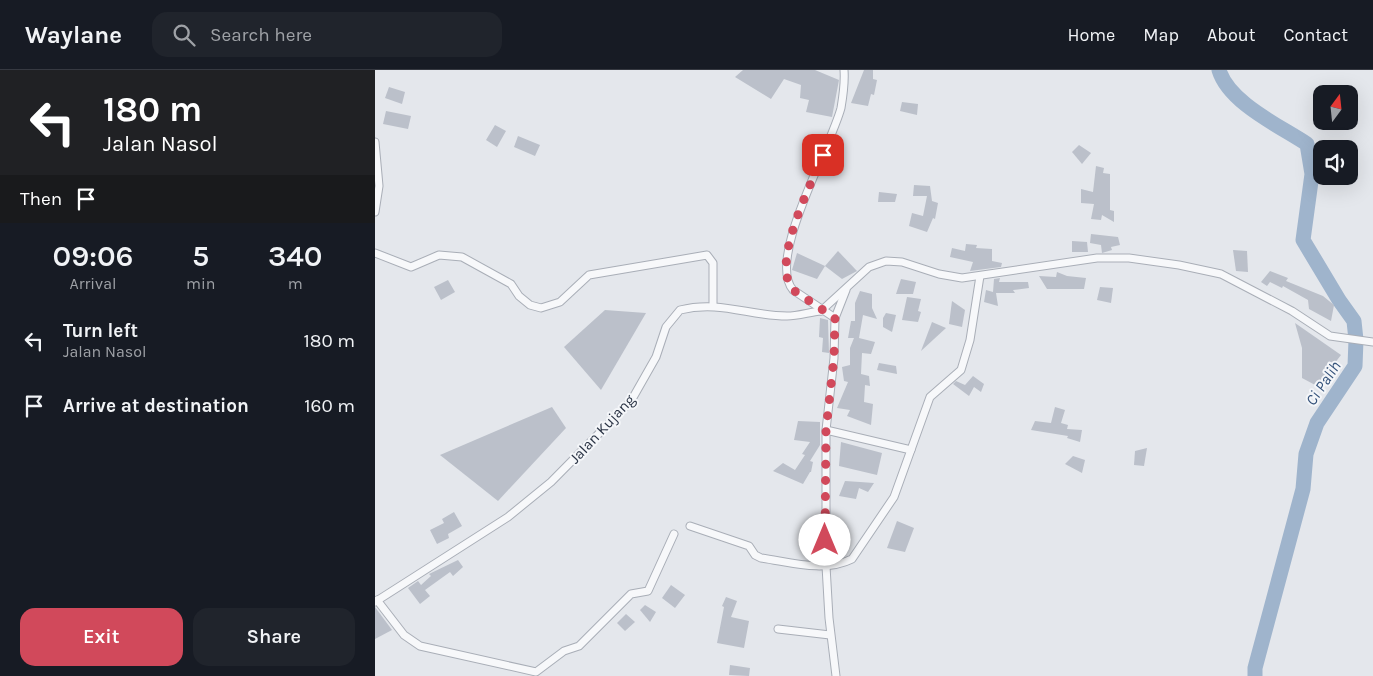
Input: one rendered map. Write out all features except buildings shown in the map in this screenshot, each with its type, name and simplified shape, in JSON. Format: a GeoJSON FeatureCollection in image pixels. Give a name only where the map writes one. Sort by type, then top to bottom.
{"type":"FeatureCollection","features":[{"type":"Feature","properties":{"kind":"street"},"geometry":{"type":"LineString","coordinates":[[835,318],[821,311],[789,285],[785,264],[800,212],[841,108],[844,70]]}},
{"type":"Feature","properties":{"kind":"street"},"geometry":{"type":"LineString","coordinates":[[375,142],[379,186],[375,212]]}},
{"type":"Feature","properties":{"kind":"street"},"geometry":{"type":"LineString","coordinates":[[375,253],[411,267],[439,255],[462,257],[511,284],[519,296],[530,305],[541,308],[560,302],[589,275],[707,255],[713,263],[713,305]]}},
{"type":"Feature","properties":{"kind":"street"},"geometry":{"type":"LineString","coordinates":[[821,311],[869,267],[886,261],[902,262],[939,274],[962,278],[1097,258],[1129,258],[1214,272],[1238,282],[1292,311],[1330,336],[1373,342]]}},
{"type":"Feature","properties":{"kind":"street"},"geometry":{"type":"LineString","coordinates":[[689,526],[749,546],[755,555],[761,558],[804,565],[826,566],[845,562],[855,556],[889,506],[930,398],[961,370],[968,353],[979,276]]}},
{"type":"Feature","properties":{"kind":"street"},"geometry":{"type":"LineString","coordinates":[[836,676],[830,635],[826,566],[826,430],[834,358],[835,318],[847,286]]}},
{"type":"Feature","properties":{"kind":"street","name":"Jalan Kujang"},"geometry":{"type":"LineString","coordinates":[[376,601],[508,517],[551,482],[631,400],[656,357],[666,327],[681,310],[713,305],[751,313],[789,316],[821,311]]}},
{"type":"Feature","properties":{"kind":"street"},"geometry":{"type":"LineString","coordinates":[[826,430],[911,450]]}},
{"type":"Feature","properties":{"kind":"street"},"geometry":{"type":"LineString","coordinates":[[376,601],[404,635],[420,646],[536,672],[564,651],[579,646],[631,594],[648,591],[674,534]]}},
{"type":"Feature","properties":{"kind":"street"},"geometry":{"type":"LineString","coordinates":[[778,629],[830,635]]}},
{"type":"Feature","properties":{"kind":"waterway","name":"Ci Palih"},"geometry":{"type":"LineString","coordinates":[[1219,70],[1233,93],[1244,103],[1307,144],[1312,174],[1303,240],[1339,300],[1354,321],[1356,340],[1355,366],[1317,423],[1306,454],[1303,489],[1255,668],[1255,676]]}},
{"type":"Feature","properties":{"kind":"route"},"geometry":{"type":"LineString","coordinates":[[823,155],[795,226],[785,264],[786,276],[793,290],[821,311],[835,318],[834,358],[827,405],[825,540]]}}]}
